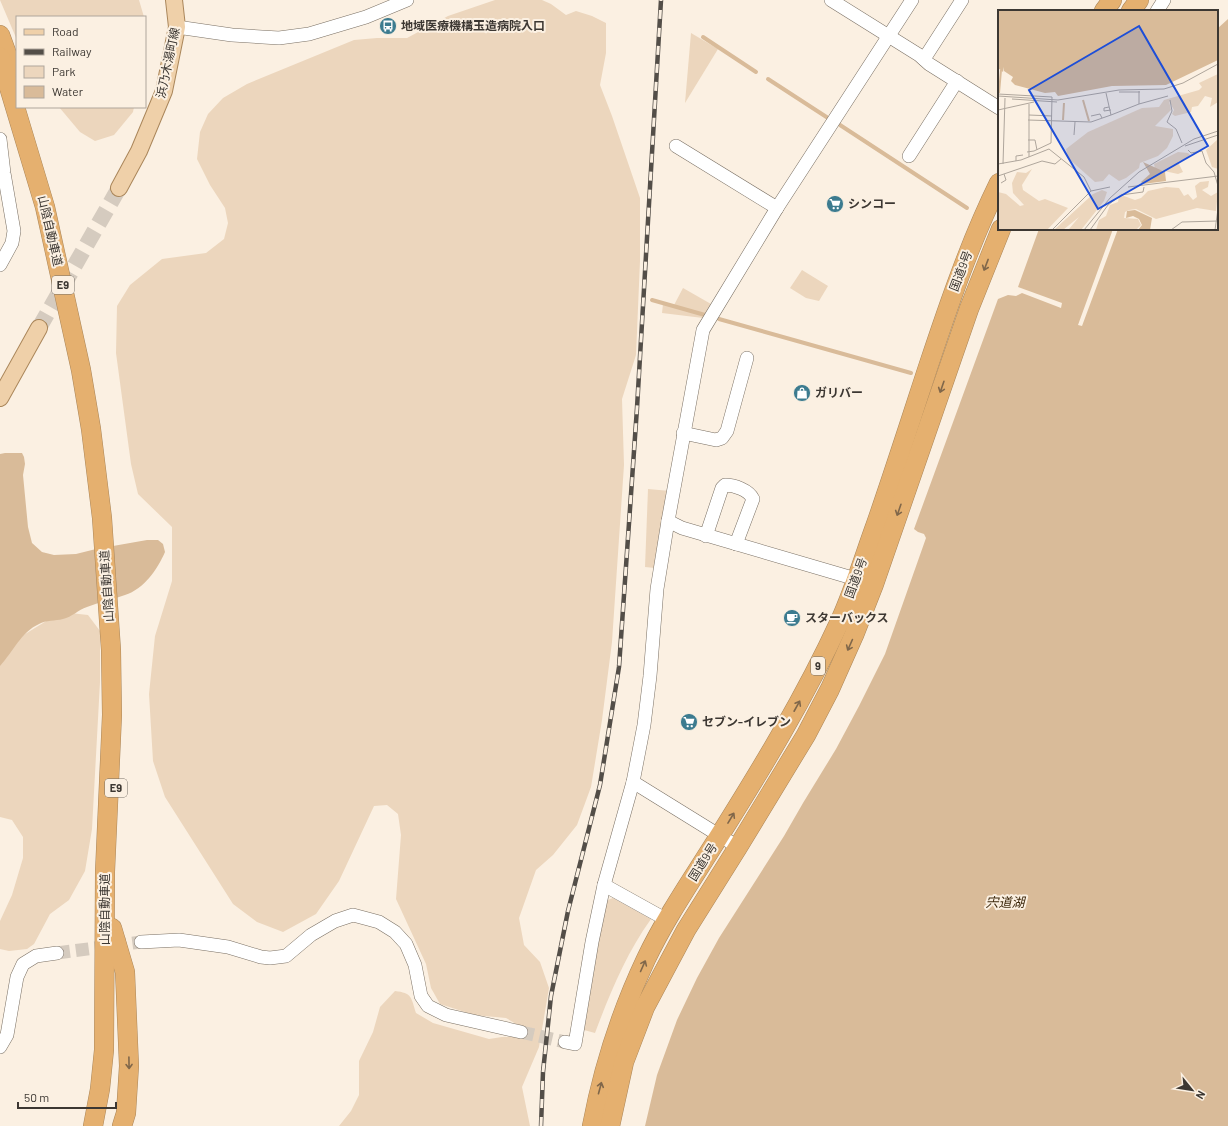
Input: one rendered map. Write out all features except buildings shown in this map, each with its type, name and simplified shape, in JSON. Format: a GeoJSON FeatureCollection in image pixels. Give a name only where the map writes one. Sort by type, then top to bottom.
{"type":"FeatureCollection","features":[{"type":"Feature","properties":{"kind":"highway"},"geometry":{"type":"LineString","coordinates":[[1105,10],[1112,0]]}},
{"type":"Feature","properties":{"kind":"highway"},"geometry":{"type":"LineString","coordinates":[[1132,10],[1139,0]]}},
{"type":"Feature","properties":{"kind":"highway"},"geometry":{"type":"LineString","coordinates":[[0,35],[16,82]]}},
{"type":"Feature","properties":{"kind":"highway","name":"山陰自動車道"},"geometry":{"type":"LineString","coordinates":[[1,60],[45,207],[82,370],[106,518]]}},
{"type":"Feature","properties":{"kind":"highway","name":"山陰自動車道"},"geometry":{"type":"LineString","coordinates":[[24,108],[52,204],[90,367],[106,480],[106,518],[115,649],[105,872],[116,1051],[112,1092],[105,1126]]}},
{"type":"Feature","properties":{"kind":"highway","name":"国道9号"},"geometry":{"type":"LineString","coordinates":[[592,1126],[596,1100],[608,1056],[629,999],[647,958],[667,920],[720,836],[785,727],[815,674],[841,619],[891,480],[953,291],[998,185]]}},
{"type":"Feature","properties":{"kind":"highway","name":"国道9号"},"geometry":{"type":"LineString","coordinates":[[610,1126],[624,1062],[645,1007],[686,930],[806,734],[830,689],[854,635],[874,584],[912,470],[969,309],[1001,230]]}},
{"type":"Feature","properties":{"kind":"highway","name":"山陰自動車道"},"geometry":{"type":"LineString","coordinates":[[93,1126],[100,1089],[104,1050],[108,928]]}},
{"type":"Feature","properties":{"kind":"highway","name":"E9"},"geometry":{"type":"LineString","coordinates":[[80,1126],[86,1103],[91,1056],[92,984],[108,928]]}},
{"type":"Feature","properties":{"kind":"highway","name":"E9"},"geometry":{"type":"LineString","coordinates":[[108,928],[125,972],[129,1066],[126,1113],[122,1126]]}},
{"type":"Feature","properties":{"kind":"main road","name":"浜乃木湯町線"},"geometry":{"type":"LineString","coordinates":[[119,188],[139,151],[164,91],[177,28],[174,0]]}},
{"type":"Feature","properties":{"kind":"main road"},"geometry":{"type":"LineString","coordinates":[[0,398],[39,328]]}},
{"type":"Feature","properties":{"kind":"street"},"geometry":{"type":"LineString","coordinates":[[177,28],[232,35],[279,38],[310,34],[366,17],[406,0]]}},
{"type":"Feature","properties":{"kind":"street"},"geometry":{"type":"LineString","coordinates":[[831,0],[919,54],[928,64],[998,107]]}},
{"type":"Feature","properties":{"kind":"street"},"geometry":{"type":"LineString","coordinates":[[565,1042],[575,1044],[591,949],[604,885],[633,782],[644,725],[658,589],[668,521],[703,330],[777,208],[912,0]]}},
{"type":"Feature","properties":{"kind":"street"},"geometry":{"type":"LineString","coordinates":[[924,59],[962,0]]}},
{"type":"Feature","properties":{"kind":"street"},"geometry":{"type":"LineString","coordinates":[[1157,10],[1164,0]]}},
{"type":"Feature","properties":{"kind":"street"},"geometry":{"type":"LineString","coordinates":[[908,156],[957,81]]}},
{"type":"Feature","properties":{"kind":"street"},"geometry":{"type":"LineString","coordinates":[[0,139],[14,231],[12,243],[0,265]]}},
{"type":"Feature","properties":{"kind":"street"},"geometry":{"type":"LineString","coordinates":[[676,146],[777,208]]}},
{"type":"Feature","properties":{"kind":"street"},"geometry":{"type":"LineString","coordinates":[[683,433],[716,440],[722,438],[727,431],[747,358]]}},
{"type":"Feature","properties":{"kind":"street"},"geometry":{"type":"LineString","coordinates":[[706,536],[722,488],[725,485],[728,485],[751,494],[753,499],[736,544]]}},
{"type":"Feature","properties":{"kind":"street"},"geometry":{"type":"LineString","coordinates":[[668,521],[682,528],[706,536],[856,579]]}},
{"type":"Feature","properties":{"kind":"street"},"geometry":{"type":"LineString","coordinates":[[633,782],[738,847]]}},
{"type":"Feature","properties":{"kind":"street"},"geometry":{"type":"LineString","coordinates":[[604,885],[667,920]]}},
{"type":"Feature","properties":{"kind":"street"},"geometry":{"type":"LineString","coordinates":[[141,942],[179,940],[228,947],[261,957],[270,958],[286,956],[311,935],[335,921],[353,915],[379,922],[395,932],[406,944],[414,965],[421,996],[428,1006],[446,1015],[521,1032]]}},
{"type":"Feature","properties":{"kind":"street"},"geometry":{"type":"LineString","coordinates":[[0,1047],[7,1035],[17,977],[23,964],[36,956],[57,953]]}},
{"type":"Feature","properties":{"kind":"green space"},"geometry":{"type":"Polygon","coordinates":[[[0,0],[139,0],[144,16],[16,16],[16,38],[0,0]]]}},
{"type":"Feature","properties":{"kind":"green space"},"geometry":{"type":"Polygon","coordinates":[[[495,0],[542,0],[551,4],[566,15],[576,11],[592,16],[606,23],[606,53],[600,85],[640,198],[640,261],[636,355],[622,399],[624,465],[612,642],[602,720],[591,787],[577,825],[553,855],[536,870],[519,918],[524,945],[540,962],[549,988],[539,1047],[522,1087],[530,1126],[339,1126],[351,1111],[359,1095],[359,1061],[373,1032],[380,1007],[395,991],[408,995],[412,1000],[416,1013],[433,1023],[489,1039],[516,1037],[523,1028],[506,1018],[474,1015],[440,1004],[431,988],[426,964],[396,899],[401,835],[398,814],[387,805],[374,806],[339,881],[316,914],[283,932],[257,922],[233,904],[165,797],[153,761],[149,694],[155,636],[172,581],[172,527],[138,494],[131,464],[116,353],[117,306],[130,285],[162,259],[206,253],[224,239],[228,223],[225,208],[210,185],[197,159],[200,132],[208,114],[223,98],[247,84],[354,40],[407,38],[448,16],[495,0]]]}},
{"type":"Feature","properties":{"kind":"green space"},"geometry":{"type":"Polygon","coordinates":[[[691,33],[718,49],[685,103],[691,33]]]}},
{"type":"Feature","properties":{"kind":"green space"},"geometry":{"type":"Polygon","coordinates":[[[60,108],[134,108],[133,112],[114,135],[95,141],[80,132],[60,108]]]}},
{"type":"Feature","properties":{"kind":"green space"},"geometry":{"type":"Polygon","coordinates":[[[802,270],[828,286],[819,301],[806,298],[790,288],[802,270]]]}},
{"type":"Feature","properties":{"kind":"green space"},"geometry":{"type":"Polygon","coordinates":[[[683,288],[711,304],[703,318],[662,313],[663,304],[673,307],[683,288]]]}},
{"type":"Feature","properties":{"kind":"green space"},"geometry":{"type":"Polygon","coordinates":[[[648,489],[670,491],[655,568],[645,567],[648,489]]]}},
{"type":"Feature","properties":{"kind":"green space"},"geometry":{"type":"Polygon","coordinates":[[[61,612],[88,615],[100,631],[100,682],[92,829],[85,871],[69,900],[50,914],[34,944],[27,949],[9,951],[0,949],[0,921],[12,895],[23,858],[23,837],[12,820],[0,817],[0,660],[17,639],[61,612]]]}},
{"type":"Feature","properties":{"kind":"green space"},"geometry":{"type":"Polygon","coordinates":[[[613,898],[651,919],[642,932],[619,974],[595,1033],[584,1030],[605,901],[613,898]]]}},
{"type":"Feature","properties":{"kind":"water","name":"宍道湖"},"geometry":{"type":"Polygon","coordinates":[[[1228,19],[1228,1126],[645,1126],[657,1075],[677,1020],[697,978],[719,938],[784,836],[836,749],[885,654],[926,538],[924,534],[914,529],[998,299],[1008,295],[1016,296],[1022,293],[1061,308],[1062,303],[1018,287],[1039,230],[1113,230],[1078,325],[1082,326],[1118,230],[1218,230],[1218,28],[1228,19]]]}},
{"type":"Feature","properties":{"kind":"water"},"geometry":{"type":"Polygon","coordinates":[[[22,453],[24,457],[25,464],[23,475],[28,527],[32,543],[42,552],[54,555],[76,554],[147,540],[158,540],[163,544],[165,552],[154,572],[144,584],[132,592],[84,608],[66,618],[39,624],[22,637],[0,666],[0,454],[22,453]]]}},
{"type":"Feature","properties":{"kind":"waterway"},"geometry":{"type":"LineString","coordinates":[[703,37],[756,72]]}},
{"type":"Feature","properties":{"kind":"waterway"},"geometry":{"type":"LineString","coordinates":[[768,79],[828,118]]}},
{"type":"Feature","properties":{"kind":"waterway"},"geometry":{"type":"LineString","coordinates":[[840,125],[967,208]]}},
{"type":"Feature","properties":{"kind":"waterway"},"geometry":{"type":"LineString","coordinates":[[652,300],[705,315]]}},
{"type":"Feature","properties":{"kind":"waterway"},"geometry":{"type":"LineString","coordinates":[[719,319],[911,373]]}},
{"type":"Feature","properties":{"kind":"tunnel"},"geometry":{"type":"LineString","coordinates":[[39,328],[119,188]]}},
{"type":"Feature","properties":{"kind":"tunnel"},"geometry":{"type":"LineString","coordinates":[[57,953],[141,942]]}},
{"type":"Feature","properties":{"kind":"tunnel"},"geometry":{"type":"LineString","coordinates":[[521,1032],[565,1042]]}},
{"type":"Feature","properties":{"kind":"railway"},"geometry":{"type":"LineString","coordinates":[[541,1126],[543,1072],[551,996],[568,911],[600,785],[619,667],[637,408],[661,0]]}},
{"type":"Feature","properties":{"kind":"place","name":"地域医療機構玉造病院入口"},"geometry":{"type":"Point","coordinates":[388,26]}},
{"type":"Feature","properties":{"kind":"place","name":"シンコー"},"geometry":{"type":"Point","coordinates":[835,204]}},
{"type":"Feature","properties":{"kind":"place","name":"ガリバー"},"geometry":{"type":"Point","coordinates":[802,393]}},
{"type":"Feature","properties":{"kind":"place","name":"スターバックス"},"geometry":{"type":"Point","coordinates":[792,618]}},
{"type":"Feature","properties":{"kind":"place","name":"セブン-イレブン"},"geometry":{"type":"Point","coordinates":[689,722]}}]}
